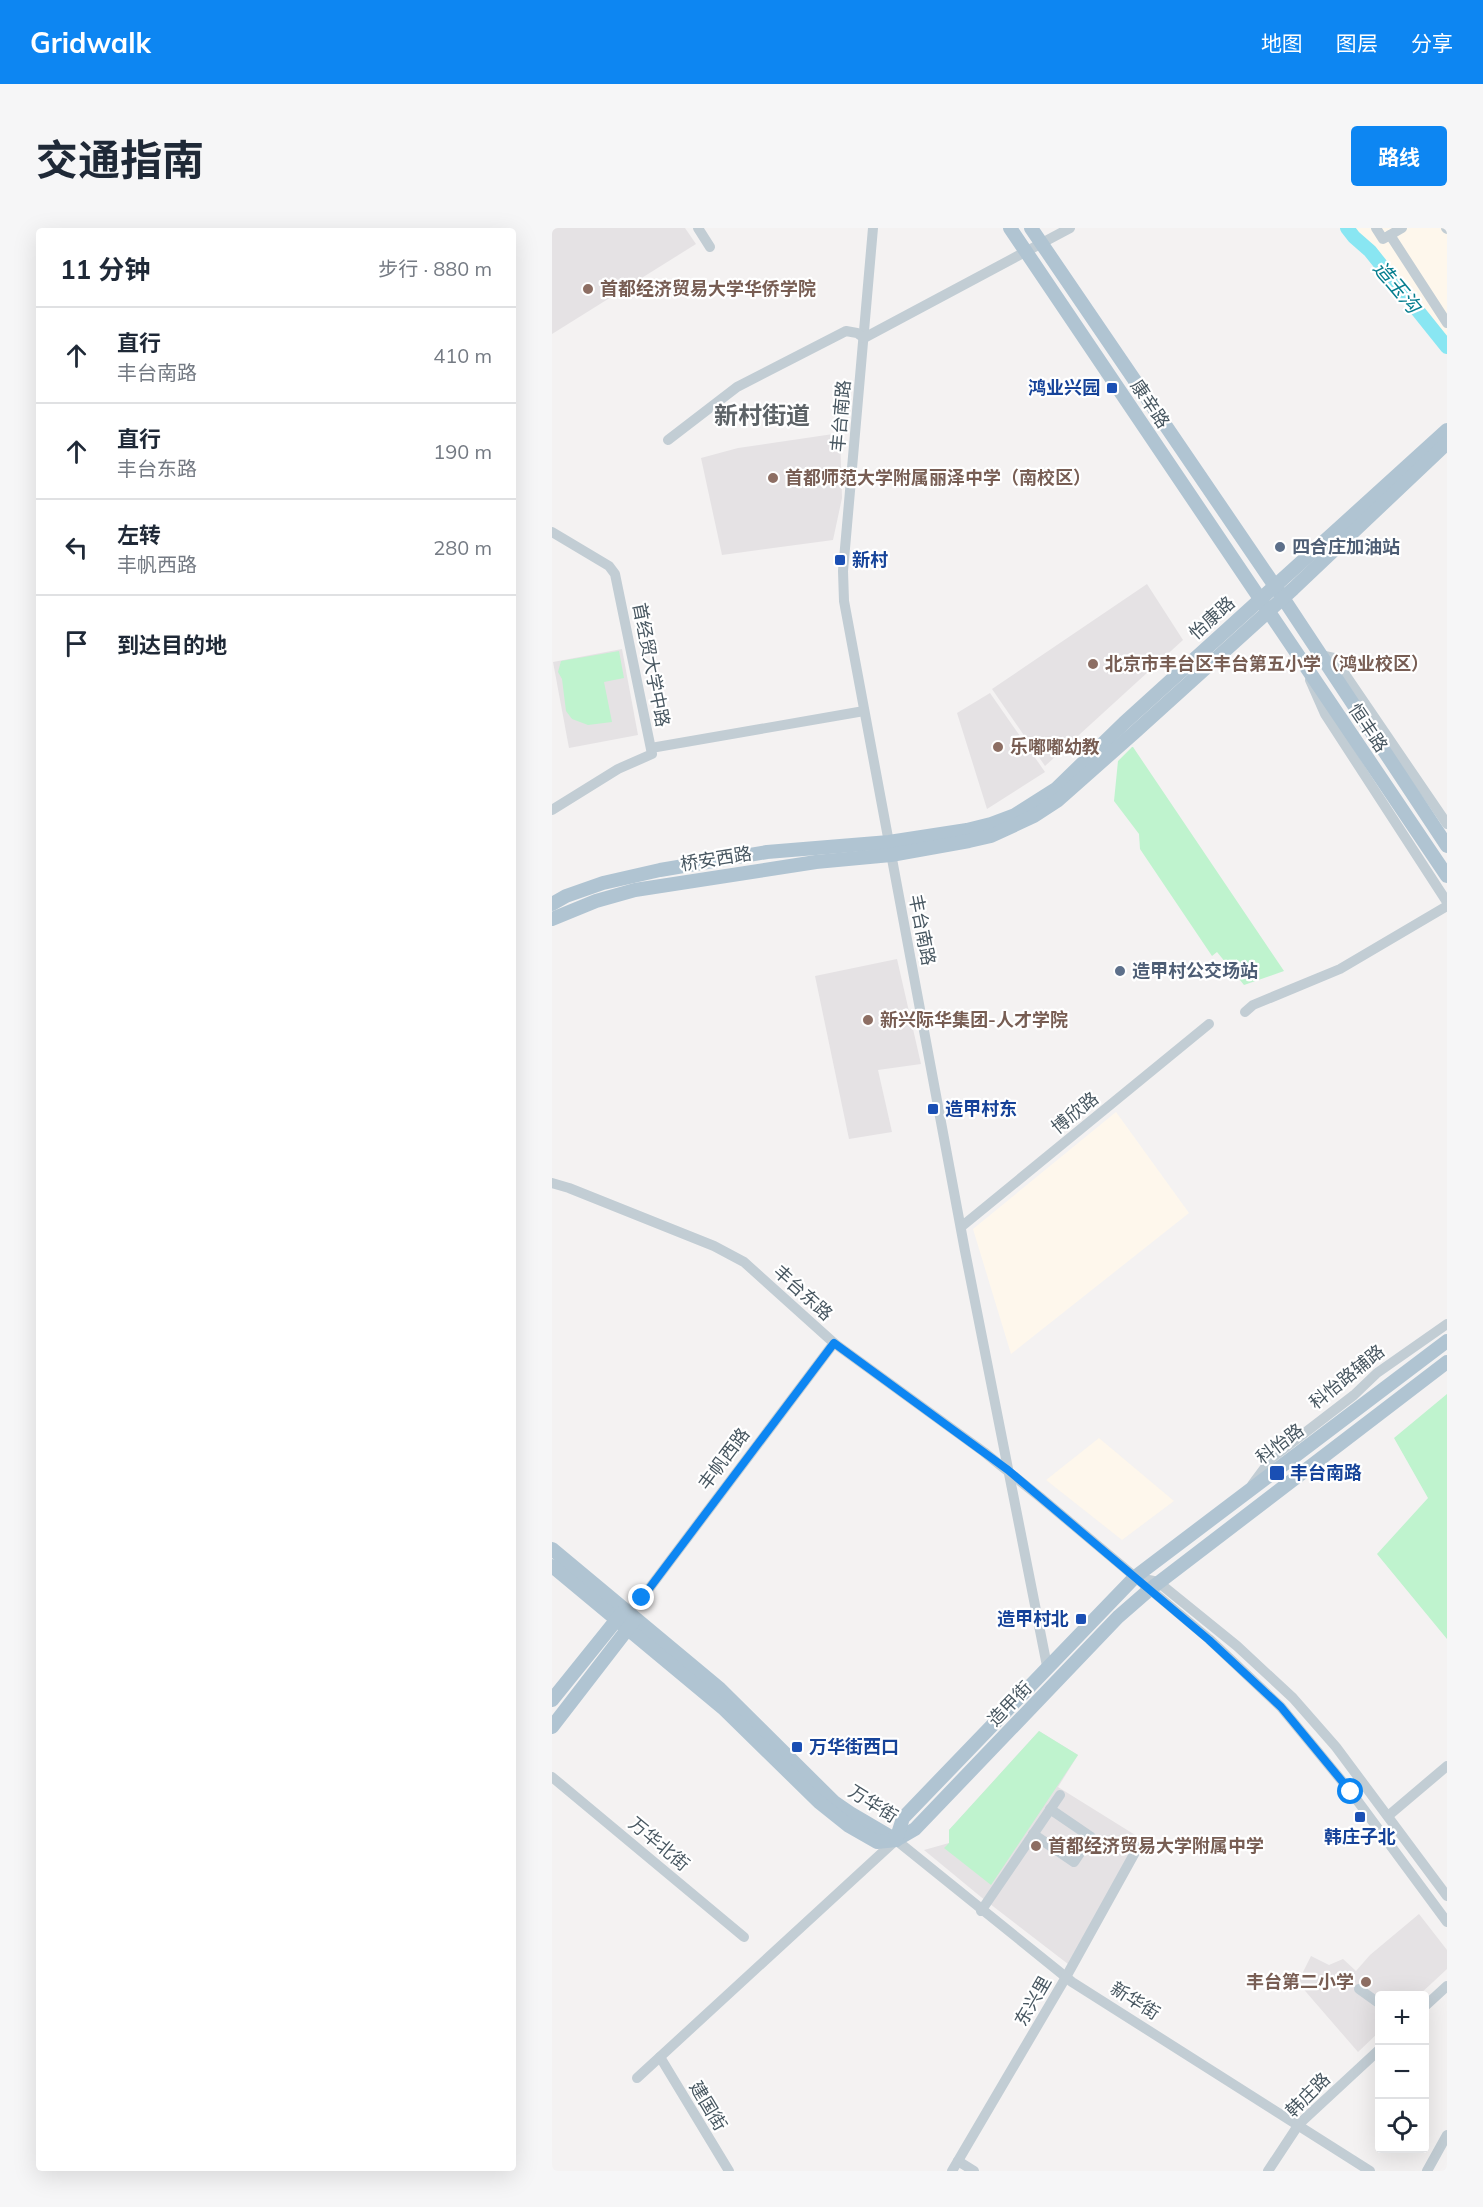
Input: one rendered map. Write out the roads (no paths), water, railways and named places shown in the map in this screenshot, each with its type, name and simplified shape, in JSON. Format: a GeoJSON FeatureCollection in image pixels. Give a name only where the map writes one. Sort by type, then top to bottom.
{"type":"FeatureCollection","features":[{"type":"Feature","properties":{"kind":"main road","name":"康辛路"},"geometry":{"type":"LineString","coordinates":[[1010,228],[1260,599]]}},
{"type":"Feature","properties":{"kind":"main road","name":"康辛路"},"geometry":{"type":"LineString","coordinates":[[1031,228],[1274,586]]}},
{"type":"Feature","properties":{"kind":"main road","name":"怡康路"},"geometry":{"type":"LineString","coordinates":[[890,848],[991,824],[1015,815],[1056,789],[1124,723],[1447,430]]}},
{"type":"Feature","properties":{"kind":"main road","name":"怡康路"},"geometry":{"type":"LineString","coordinates":[[890,848],[991,836],[1034,816],[1072,788],[1268,612],[1447,443]]}},
{"type":"Feature","properties":{"kind":"main road","name":"恒丰路"},"geometry":{"type":"LineString","coordinates":[[1274,586],[1447,846]]}},
{"type":"Feature","properties":{"kind":"main road","name":"恒丰路"},"geometry":{"type":"LineString","coordinates":[[1260,599],[1447,876]]}},
{"type":"Feature","properties":{"kind":"main road","name":"桥安西路"},"geometry":{"type":"LineString","coordinates":[[552,904],[603,883],[660,870],[767,852],[890,848]]}},
{"type":"Feature","properties":{"kind":"main road","name":"桥安西路"},"geometry":{"type":"LineString","coordinates":[[552,919],[596,901],[635,890],[890,848]]}},
{"type":"Feature","properties":{"kind":"main road","name":"科怡路"},"geometry":{"type":"LineString","coordinates":[[1135,1576],[1447,1341]]}},
{"type":"Feature","properties":{"kind":"main road","name":"科怡路"},"geometry":{"type":"LineString","coordinates":[[1153,1586],[1447,1362]]}},
{"type":"Feature","properties":{"kind":"main road","name":"万华街"},"geometry":{"type":"LineString","coordinates":[[552,1549],[626,1619]]}},
{"type":"Feature","properties":{"kind":"main road","name":"万华街"},"geometry":{"type":"LineString","coordinates":[[552,1566],[626,1619],[740,1708],[834,1802],[850,1814],[896,1840]]}},
{"type":"Feature","properties":{"kind":"main road","name":"造甲街"},"geometry":{"type":"LineString","coordinates":[[896,1840],[903,1818],[1135,1576]]}},
{"type":"Feature","properties":{"kind":"main road","name":"造甲街"},"geometry":{"type":"LineString","coordinates":[[896,1840],[915,1829],[1118,1617],[1153,1586]]}},
{"type":"Feature","properties":{"kind":"main road"},"geometry":{"type":"LineString","coordinates":[[552,1700],[626,1619]]}},
{"type":"Feature","properties":{"kind":"main road"},"geometry":{"type":"LineString","coordinates":[[552,1727],[626,1619]]}},
{"type":"Feature","properties":{"kind":"street"},"geometry":{"type":"LineString","coordinates":[[698,228],[710,248]]}},
{"type":"Feature","properties":{"kind":"street","name":"丰台南路"},"geometry":{"type":"LineString","coordinates":[[873,228],[843,571],[846,614],[1008,1470]]}},
{"type":"Feature","properties":{"kind":"street"},"geometry":{"type":"LineString","coordinates":[[668,440],[737,387],[846,332],[856,333],[864,338],[1070,228]]}},
{"type":"Feature","properties":{"kind":"street"},"geometry":{"type":"LineString","coordinates":[[1376,228],[1383,239],[1402,228]]}},
{"type":"Feature","properties":{"kind":"street"},"geometry":{"type":"LineString","coordinates":[[1390,235],[1447,323]]}},
{"type":"Feature","properties":{"kind":"street","name":"首经贸大学中路"},"geometry":{"type":"LineString","coordinates":[[552,532],[609,566],[615,574],[652,751]]}},
{"type":"Feature","properties":{"kind":"street"},"geometry":{"type":"LineString","coordinates":[[1320,655],[1334,658],[1447,824]]}},
{"type":"Feature","properties":{"kind":"street"},"geometry":{"type":"LineString","coordinates":[[1245,1012],[1253,1005],[1340,969],[1447,904],[1324,714],[1301,660]]}},
{"type":"Feature","properties":{"kind":"street"},"geometry":{"type":"LineString","coordinates":[[552,810],[652,751],[864,711]]}},
{"type":"Feature","properties":{"kind":"street","name":"博欣路"},"geometry":{"type":"LineString","coordinates":[[961,1227],[1209,1024]]}},
{"type":"Feature","properties":{"kind":"street","name":"丰台东路"},"geometry":{"type":"LineString","coordinates":[[552,1183],[569,1188],[744,1262],[834,1343],[1008,1470]]}},
{"type":"Feature","properties":{"kind":"street","name":"科怡路辅路"},"geometry":{"type":"LineString","coordinates":[[1249,1489],[1272,1458],[1354,1395],[1377,1373],[1447,1324]]}},
{"type":"Feature","properties":{"kind":"street","name":"丰帆西路"},"geometry":{"type":"LineString","coordinates":[[642,1598],[834,1343]]}},
{"type":"Feature","properties":{"kind":"street"},"geometry":{"type":"LineString","coordinates":[[1008,1470],[1135,1576],[1153,1586],[1237,1646],[1298,1702],[1336,1747],[1447,1896]]}},
{"type":"Feature","properties":{"kind":"street","name":"造甲街"},"geometry":{"type":"LineString","coordinates":[[1008,1470],[1047,1666]]}},
{"type":"Feature","properties":{"kind":"street"},"geometry":{"type":"LineString","coordinates":[[1153,1586],[1281,1707],[1351,1792],[1447,1922]]}},
{"type":"Feature","properties":{"kind":"street"},"geometry":{"type":"LineString","coordinates":[[1388,1816],[1447,1766]]}},
{"type":"Feature","properties":{"kind":"street","name":"万华北街"},"geometry":{"type":"LineString","coordinates":[[552,1777],[744,1937]]}},
{"type":"Feature","properties":{"kind":"street"},"geometry":{"type":"LineString","coordinates":[[981,1911],[1060,1795]]}},
{"type":"Feature","properties":{"kind":"street"},"geometry":{"type":"LineString","coordinates":[[1033,1834],[1074,1862],[1091,1837],[1050,1809]]}},
{"type":"Feature","properties":{"kind":"street","name":"造甲街"},"geometry":{"type":"LineString","coordinates":[[637,2078],[896,1840]]}},
{"type":"Feature","properties":{"kind":"street","name":"新华街"},"geometry":{"type":"LineString","coordinates":[[896,1840],[981,1911],[1066,1977],[1370,2171]]}},
{"type":"Feature","properties":{"kind":"street","name":"东兴里"},"geometry":{"type":"LineString","coordinates":[[955,2166],[1066,1977],[1138,1847]]}},
{"type":"Feature","properties":{"kind":"street"},"geometry":{"type":"LineString","coordinates":[[1429,2003],[1447,1986]]}},
{"type":"Feature","properties":{"kind":"street"},"geometry":{"type":"LineString","coordinates":[[1359,1989],[1375,2000]]}},
{"type":"Feature","properties":{"kind":"street","name":"韩庄路"},"geometry":{"type":"LineString","coordinates":[[1268,2171],[1299,2124],[1375,2054]]}},
{"type":"Feature","properties":{"kind":"street","name":"建国街"},"geometry":{"type":"LineString","coordinates":[[660,2057],[729,2171]]}},
{"type":"Feature","properties":{"kind":"street"},"geometry":{"type":"LineString","coordinates":[[1427,2171],[1447,2135]]}},
{"type":"Feature","properties":{"kind":"street"},"geometry":{"type":"LineString","coordinates":[[955,2166],[974,2171]]}},
{"type":"Feature","properties":{"kind":"waterway","name":"造玉沟"},"geometry":{"type":"LineString","coordinates":[[1347,228],[1370,251],[1447,347]]}},
{"type":"Feature","properties":{"kind":"place","name":"首都经济贸易大学华侨学院"},"geometry":{"type":"Point","coordinates":[588,289]}},
{"type":"Feature","properties":{"kind":"place","name":"鸿业兴园"},"geometry":{"type":"Point","coordinates":[1112,388]}},
{"type":"Feature","properties":{"kind":"place","name":"首都师范大学附属丽泽中学（南校区）"},"geometry":{"type":"Point","coordinates":[773,478]}},
{"type":"Feature","properties":{"kind":"place","name":"四合庄加油站"},"geometry":{"type":"Point","coordinates":[1280,547]}},
{"type":"Feature","properties":{"kind":"place","name":"新村"},"geometry":{"type":"Point","coordinates":[840,560]}},
{"type":"Feature","properties":{"kind":"place","name":"北京市丰台区丰台第五小学（鸿业校区）"},"geometry":{"type":"Point","coordinates":[1093,664]}},
{"type":"Feature","properties":{"kind":"place","name":"乐嘟嘟幼教"},"geometry":{"type":"Point","coordinates":[998,747]}},
{"type":"Feature","properties":{"kind":"place","name":"造甲村公交场站"},"geometry":{"type":"Point","coordinates":[1120,971]}},
{"type":"Feature","properties":{"kind":"place","name":"新兴际华集团-人才学院"},"geometry":{"type":"Point","coordinates":[868,1020]}},
{"type":"Feature","properties":{"kind":"place","name":"造甲村东"},"geometry":{"type":"Point","coordinates":[933,1109]}},
{"type":"Feature","properties":{"kind":"place","name":"丰台南路"},"geometry":{"type":"Point","coordinates":[1277,1473]}},
{"type":"Feature","properties":{"kind":"place","name":"造甲村北"},"geometry":{"type":"Point","coordinates":[1081,1619]}},
{"type":"Feature","properties":{"kind":"place","name":"万华街西口"},"geometry":{"type":"Point","coordinates":[797,1747]}},
{"type":"Feature","properties":{"kind":"place","name":"韩庄子北"},"geometry":{"type":"Point","coordinates":[1360,1817]}},
{"type":"Feature","properties":{"kind":"place","name":"首都经济贸易大学附属中学"},"geometry":{"type":"Point","coordinates":[1036,1846]}},
{"type":"Feature","properties":{"kind":"place","name":"丰台第二小学"},"geometry":{"type":"Point","coordinates":[1366,1982]}},
{"type":"Feature","properties":{"kind":"district","name":"新村街道"},"geometry":{"type":"Point","coordinates":[762,416]}}]}
